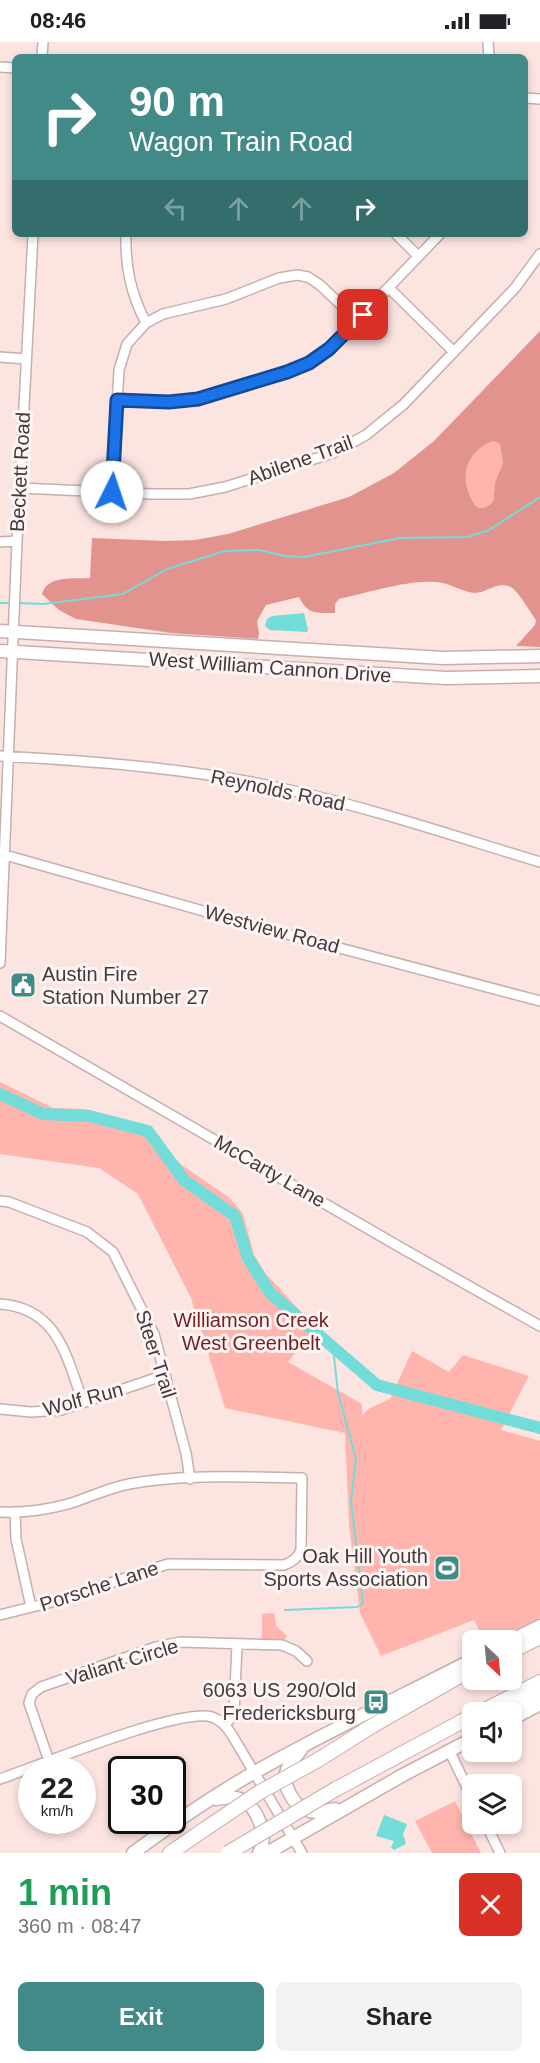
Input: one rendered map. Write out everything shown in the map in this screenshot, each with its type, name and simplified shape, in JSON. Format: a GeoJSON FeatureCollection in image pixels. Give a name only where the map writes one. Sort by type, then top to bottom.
{"type":"FeatureCollection","features":[{"type":"Feature","properties":{"kind":"highway"},"geometry":{"type":"LineString","coordinates":[[522,1646],[540,1637]]}},
{"type":"Feature","properties":{"kind":"highway"},"geometry":{"type":"LineString","coordinates":[[170,1853],[260,1792],[462,1675]]}},
{"type":"Feature","properties":{"kind":"highway"},"geometry":{"type":"LineString","coordinates":[[501,1702],[540,1682]]}},
{"type":"Feature","properties":{"kind":"highway"},"geometry":{"type":"LineString","coordinates":[[517,1702],[540,1694]]}},
{"type":"Feature","properties":{"kind":"highway"},"geometry":{"type":"LineString","coordinates":[[228,1853],[336,1788],[462,1722]]}},
{"type":"Feature","properties":{"kind":"main road","name":"West William Cannon Drive"},"geometry":{"type":"LineString","coordinates":[[0,631],[444,658],[540,656]]}},
{"type":"Feature","properties":{"kind":"main road","name":"West William Cannon Drive"},"geometry":{"type":"LineString","coordinates":[[6,651],[446,678],[540,676]]}},
{"type":"Feature","properties":{"kind":"main road"},"geometry":{"type":"LineString","coordinates":[[522,1635],[540,1626]]}},
{"type":"Feature","properties":{"kind":"main road"},"geometry":{"type":"LineString","coordinates":[[133,1853],[254,1772],[462,1665]]}},
{"type":"Feature","properties":{"kind":"main road"},"geometry":{"type":"LineString","coordinates":[[522,1714],[540,1704]]}},
{"type":"Feature","properties":{"kind":"main road"},"geometry":{"type":"LineString","coordinates":[[305,1744],[287,1768],[286,1787],[297,1804],[307,1811],[321,1812],[345,1807]]}},
{"type":"Feature","properties":{"kind":"main road"},"geometry":{"type":"LineString","coordinates":[[267,1853],[345,1807],[462,1744]]}},
{"type":"Feature","properties":{"kind":"main road"},"geometry":{"type":"LineString","coordinates":[[211,1799],[230,1797],[241,1799],[250,1807],[263,1828],[264,1841],[260,1853]]}},
{"type":"Feature","properties":{"kind":"street","name":"Beckett Road"},"geometry":{"type":"LineString","coordinates":[[0,963],[5,855],[3,758],[6,651],[14,632],[33,237]]}},
{"type":"Feature","properties":{"kind":"street"},"geometry":{"type":"LineString","coordinates":[[126,237],[127,275],[146,324]]}},
{"type":"Feature","properties":{"kind":"street"},"geometry":{"type":"LineString","coordinates":[[399,237],[418,256]]}},
{"type":"Feature","properties":{"kind":"street"},"geometry":{"type":"LineString","coordinates":[[117,400],[169,402],[198,399],[309,363],[329,349],[437,237]]}},
{"type":"Feature","properties":{"kind":"street","name":"Abilene Trail"},"geometry":{"type":"LineString","coordinates":[[20,488],[176,495],[214,490],[333,453],[366,435],[386,420],[515,288],[540,254]]}},
{"type":"Feature","properties":{"kind":"street"},"geometry":{"type":"LineString","coordinates":[[112,492],[119,370],[124,353],[132,339],[146,324],[163,314],[226,299],[279,278],[297,274],[308,277],[320,285],[357,320]]}},
{"type":"Feature","properties":{"kind":"street"},"geometry":{"type":"LineString","coordinates":[[389,288],[454,352]]}},
{"type":"Feature","properties":{"kind":"street"},"geometry":{"type":"LineString","coordinates":[[0,357],[26,359]]}},
{"type":"Feature","properties":{"kind":"street"},"geometry":{"type":"LineString","coordinates":[[0,542],[17,541]]}},
{"type":"Feature","properties":{"kind":"street","name":"Reynolds Road"},"geometry":{"type":"LineString","coordinates":[[3,758],[184,772],[290,790],[540,862]]}},
{"type":"Feature","properties":{"kind":"street","name":"Westview Road"},"geometry":{"type":"LineString","coordinates":[[5,855],[260,927],[540,1001]]}},
{"type":"Feature","properties":{"kind":"street","name":"McCarty Lane"},"geometry":{"type":"LineString","coordinates":[[0,1016],[540,1326]]}},
{"type":"Feature","properties":{"kind":"street","name":"Steer Trail"},"geometry":{"type":"LineString","coordinates":[[0,1201],[9,1202],[87,1232],[113,1252],[154,1334],[186,1453],[190,1479]]}},
{"type":"Feature","properties":{"kind":"street"},"geometry":{"type":"LineString","coordinates":[[0,1304],[13,1305],[29,1311],[49,1325],[60,1341],[83,1402]]}},
{"type":"Feature","properties":{"kind":"street","name":"Wolf Run"},"geometry":{"type":"LineString","coordinates":[[0,1409],[16,1412],[61,1410],[165,1375]]}},
{"type":"Feature","properties":{"kind":"street","name":"Porsche Lane"},"geometry":{"type":"LineString","coordinates":[[0,1615],[168,1564],[284,1565],[296,1559],[301,1550],[302,1478],[190,1479]]}},
{"type":"Feature","properties":{"kind":"street"},"geometry":{"type":"LineString","coordinates":[[0,1512],[68,1504],[130,1484],[190,1479]]}},
{"type":"Feature","properties":{"kind":"street"},"geometry":{"type":"LineString","coordinates":[[15,1512],[16,1539],[32,1607]]}},
{"type":"Feature","properties":{"kind":"street","name":"Valiant Circle"},"geometry":{"type":"LineString","coordinates":[[47,1756],[30,1703],[32,1694],[41,1687],[156,1647],[180,1642],[237,1644]]}},
{"type":"Feature","properties":{"kind":"street"},"geometry":{"type":"LineString","coordinates":[[225,1725],[234,1714],[237,1644],[282,1645],[296,1651],[307,1661]]}},
{"type":"Feature","properties":{"kind":"street"},"geometry":{"type":"LineString","coordinates":[[64,1756],[153,1726],[192,1716],[212,1717],[225,1725],[302,1853]]}},
{"type":"Feature","properties":{"kind":"street"},"geometry":{"type":"LineString","coordinates":[[449,1750],[462,1777]]}},
{"type":"Feature","properties":{"kind":"street"},"geometry":{"type":"LineString","coordinates":[[0,1779],[18,1772]]}},
{"type":"Feature","properties":{"kind":"street"},"geometry":{"type":"LineString","coordinates":[[491,1834],[500,1853]]}},
{"type":"Feature","properties":{"kind":"green space"},"geometry":{"type":"Polygon","coordinates":[[[493,441],[500,444],[503,463],[495,482],[493,502],[480,508],[474,504],[467,489],[466,472],[468,464],[477,451],[493,441]]]}},
{"type":"Feature","properties":{"kind":"green space","name":"Williamson Creek West Greenbelt"},"geometry":{"type":"Polygon","coordinates":[[[0,1082],[53,1108],[85,1109],[116,1118],[147,1132],[183,1166],[230,1198],[243,1214],[254,1255],[266,1274],[315,1327],[288,1362],[362,1404],[362,1415],[370,1408],[390,1399],[412,1351],[449,1372],[463,1355],[529,1376],[501,1430],[540,1441],[540,1618],[514,1630],[479,1630],[474,1620],[381,1656],[360,1613],[349,1524],[345,1433],[225,1408],[191,1298],[138,1194],[99,1168],[0,1154],[0,1082]]]}},
{"type":"Feature","properties":{"kind":"green space"},"geometry":{"type":"Polygon","coordinates":[[[274,1613],[276,1626],[287,1636],[284,1641],[262,1639],[262,1614],[274,1613]]]}},
{"type":"Feature","properties":{"kind":"green space"},"geometry":{"type":"Polygon","coordinates":[[[455,1801],[462,1815],[462,1834],[472,1834],[481,1853],[432,1853],[415,1821],[455,1801]]]}},
{"type":"Feature","properties":{"kind":"shaded area"},"geometry":{"type":"Polygon","coordinates":[[[540,331],[540,647],[516,646],[535,625],[536,620],[511,587],[501,585],[475,593],[440,582],[400,585],[339,599],[335,604],[335,613],[313,612],[302,603],[299,597],[266,605],[257,621],[258,639],[171,633],[76,619],[59,610],[42,594],[49,584],[55,581],[90,578],[92,538],[167,541],[195,540],[228,534],[349,497],[394,473],[434,441],[540,331]],[[493,441],[484,445],[468,464],[467,489],[473,503],[478,507],[485,507],[493,502],[495,482],[503,463],[500,444],[493,441]]]}},
{"type":"Feature","properties":{"kind":"water"},"geometry":{"type":"Polygon","coordinates":[[[304,613],[307,632],[270,630],[265,626],[267,619],[272,616],[304,613]]]}},
{"type":"Feature","properties":{"kind":"water"},"geometry":{"type":"Polygon","coordinates":[[[384,1815],[407,1824],[403,1834],[406,1844],[394,1850],[391,1847],[394,1841],[376,1836],[384,1815]]]}},
{"type":"Feature","properties":{"kind":"waterway"},"geometry":{"type":"LineString","coordinates":[[17,603],[43,604],[123,594],[167,569],[225,551],[259,550],[285,556],[304,557],[400,538],[468,537],[489,530],[540,497]]}},
{"type":"Feature","properties":{"kind":"waterway"},"geometry":{"type":"LineString","coordinates":[[0,603],[11,603]]}},
{"type":"Feature","properties":{"kind":"waterway"},"geometry":{"type":"LineString","coordinates":[[0,1094],[43,1114],[89,1116],[148,1131],[184,1180],[235,1216],[248,1258],[270,1293],[377,1385],[540,1428]]}},
{"type":"Feature","properties":{"kind":"waterway"},"geometry":{"type":"LineString","coordinates":[[285,1610],[357,1607],[363,1603],[351,1502],[356,1459],[338,1393],[333,1348]]}},
{"type":"Feature","properties":{"kind":"place","name":"Austin Fire Station Number 27"},"geometry":{"type":"Point","coordinates":[23,985]}},
{"type":"Feature","properties":{"kind":"place","name":"Oak Hill Youth Sports Association"},"geometry":{"type":"Point","coordinates":[447,1568]}},
{"type":"Feature","properties":{"kind":"place","name":"6063 US 290/Old Fredericksburg"},"geometry":{"type":"Point","coordinates":[376,1702]}},
{"type":"Feature","properties":{"kind":"route"},"geometry":{"type":"LineString","coordinates":[[112,492],[117,400],[169,402],[198,399],[287,372],[319,357],[363,315]]}}]}
